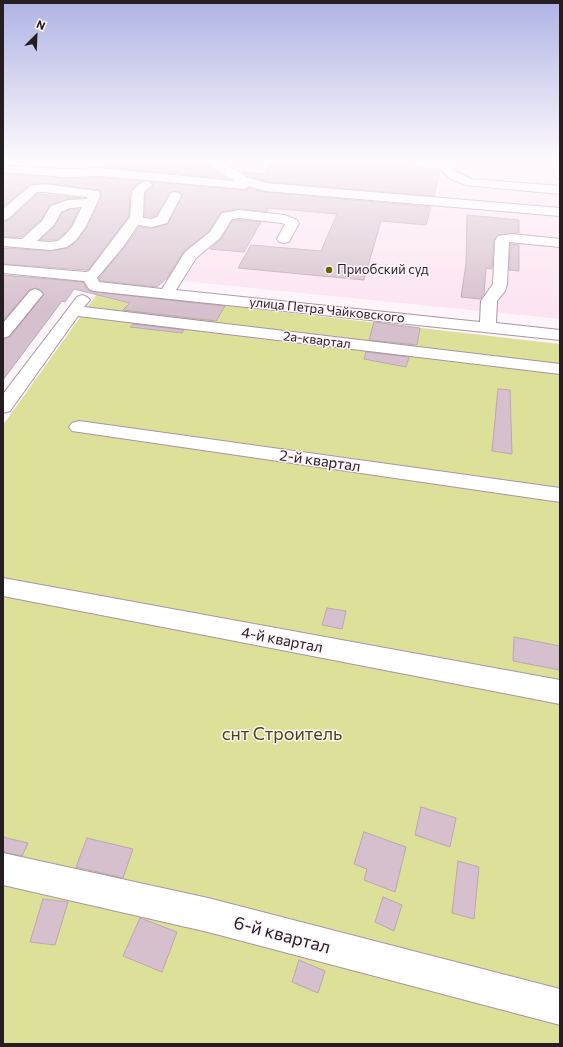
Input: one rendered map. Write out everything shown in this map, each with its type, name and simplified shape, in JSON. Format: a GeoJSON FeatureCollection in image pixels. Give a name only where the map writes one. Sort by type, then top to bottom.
{"type":"FeatureCollection","features":[{"type":"Feature","properties":{"kind":"street"},"geometry":{"type":"LineString","coordinates":[[25,244],[50,222],[54,211]]}},
{"type":"Feature","properties":{"kind":"street"},"geometry":{"type":"LineString","coordinates":[[3,242],[50,246],[62,244],[70,238],[78,228],[87,211]]}},
{"type":"Feature","properties":{"kind":"street"},"geometry":{"type":"LineString","coordinates":[[3,407],[92,287],[94,274],[118,244],[134,221],[138,211]]}},
{"type":"Feature","properties":{"kind":"street"},"geometry":{"type":"LineString","coordinates":[[134,221],[152,223],[159,222],[163,219],[167,211]]}},
{"type":"Feature","properties":{"kind":"street"},"geometry":{"type":"LineString","coordinates":[[547,211],[560,212]]}},
{"type":"Feature","properties":{"kind":"street"},"geometry":{"type":"LineString","coordinates":[[167,293],[190,255],[215,235],[227,216],[239,214],[285,219],[292,223],[284,240]]}},
{"type":"Feature","properties":{"kind":"street"},"geometry":{"type":"LineString","coordinates":[[488,327],[489,301],[500,284],[503,239],[512,238],[560,243]]}},
{"type":"Feature","properties":{"kind":"street","name":"улица Петра Чайковского"},"geometry":{"type":"LineString","coordinates":[[3,269],[167,293],[560,335]]}},
{"type":"Feature","properties":{"kind":"street"},"geometry":{"type":"LineString","coordinates":[[3,333],[35,294]]}},
{"type":"Feature","properties":{"kind":"street","name":"2а-квартал"},"geometry":{"type":"LineString","coordinates":[[74,311],[560,370]]}},
{"type":"Feature","properties":{"kind":"street"},"geometry":{"type":"LineString","coordinates":[[3,379],[23,380]]}},
{"type":"Feature","properties":{"kind":"street","name":"2-й квартал"},"geometry":{"type":"LineString","coordinates":[[79,427],[560,495]]}},
{"type":"Feature","properties":{"kind":"street","name":"4-й квартал"},"geometry":{"type":"LineString","coordinates":[[3,587],[560,692]]}},
{"type":"Feature","properties":{"kind":"street","name":"6-й квартал"},"geometry":{"type":"LineString","coordinates":[[3,869],[208,915],[560,1007]]}},
{"type":"Feature","properties":{"kind":"shaded area"},"geometry":{"type":"Polygon","coordinates":[[[3,211],[560,211],[560,319],[3,263],[3,211]]]}},
{"type":"Feature","properties":{"kind":"green space","name":"снт Строитель"},"geometry":{"type":"Polygon","coordinates":[[[99,291],[560,344],[560,1044],[3,1044],[3,425],[99,291]]]}},
{"type":"Feature","properties":{"kind":"building"},"geometry":{"type":"Polygon","coordinates":[[[19,211],[47,211],[42,219],[21,237],[3,237],[3,221],[9,220],[19,211]]]}},
{"type":"Feature","properties":{"kind":"building"},"geometry":{"type":"Polygon","coordinates":[[[66,211],[78,211],[71,226],[57,240],[40,240],[55,226],[62,213],[66,211]]]}},
{"type":"Feature","properties":{"kind":"building"},"geometry":{"type":"Polygon","coordinates":[[[95,211],[129,211],[129,216],[88,270],[3,264],[3,248],[50,251],[68,248],[76,242],[86,229],[95,211]]]}},
{"type":"Feature","properties":{"kind":"building"},"geometry":{"type":"Polygon","coordinates":[[[145,211],[159,211],[156,216],[145,217],[145,211]]]}},
{"type":"Feature","properties":{"kind":"building"},"geometry":{"type":"Polygon","coordinates":[[[174,211],[228,211],[221,212],[209,231],[184,251],[167,278],[157,287],[100,281],[99,278],[139,227],[152,228],[168,224],[174,211]]]}},
{"type":"Feature","properties":{"kind":"building"},"geometry":{"type":"Polygon","coordinates":[[[301,211],[430,211],[426,225],[381,221],[364,280],[238,268],[251,245],[321,251],[337,214],[301,211]]]}},
{"type":"Feature","properties":{"kind":"building"},"geometry":{"type":"Polygon","coordinates":[[[467,215],[519,220],[519,233],[498,235],[494,240],[492,269],[486,268],[484,294],[480,299],[461,297],[466,264],[467,215]]]}},
{"type":"Feature","properties":{"kind":"building"},"geometry":{"type":"Polygon","coordinates":[[[233,220],[261,222],[244,252],[210,249],[221,239],[233,220]]]}},
{"type":"Feature","properties":{"kind":"building"},"geometry":{"type":"Polygon","coordinates":[[[510,244],[519,245],[519,271],[509,270],[510,244]]]}},
{"type":"Feature","properties":{"kind":"building"},"geometry":{"type":"Polygon","coordinates":[[[3,275],[83,282],[88,290],[94,292],[225,306],[216,321],[123,310],[130,303],[74,289],[65,302],[62,301],[3,380],[3,339],[10,337],[44,294],[41,290],[36,288],[29,290],[3,321],[3,275]]]}},
{"type":"Feature","properties":{"kind":"building"},"geometry":{"type":"Polygon","coordinates":[[[374,322],[420,328],[417,345],[369,340],[374,322]]]}},
{"type":"Feature","properties":{"kind":"building"},"geometry":{"type":"Polygon","coordinates":[[[133,324],[184,330],[182,333],[130,327],[133,324]]]}},
{"type":"Feature","properties":{"kind":"building"},"geometry":{"type":"Polygon","coordinates":[[[366,352],[409,357],[406,367],[364,359],[366,352]]]}},
{"type":"Feature","properties":{"kind":"building"},"geometry":{"type":"Polygon","coordinates":[[[498,389],[510,390],[512,454],[492,451],[498,389]]]}},
{"type":"Feature","properties":{"kind":"building"},"geometry":{"type":"Polygon","coordinates":[[[327,608],[346,611],[342,629],[322,625],[327,608]]]}},
{"type":"Feature","properties":{"kind":"building"},"geometry":{"type":"Polygon","coordinates":[[[514,637],[560,646],[560,670],[513,661],[514,637]]]}},
{"type":"Feature","properties":{"kind":"building"},"geometry":{"type":"Polygon","coordinates":[[[421,807],[456,818],[450,847],[415,835],[421,807]]]}},
{"type":"Feature","properties":{"kind":"building"},"geometry":{"type":"Polygon","coordinates":[[[364,832],[406,847],[395,892],[364,880],[367,869],[354,864],[364,832]]]}},
{"type":"Feature","properties":{"kind":"building"},"geometry":{"type":"Polygon","coordinates":[[[3,837],[28,843],[22,856],[3,852],[3,837]]]}},
{"type":"Feature","properties":{"kind":"building"},"geometry":{"type":"Polygon","coordinates":[[[87,838],[133,849],[123,878],[76,867],[87,838]]]}},
{"type":"Feature","properties":{"kind":"building"},"geometry":{"type":"Polygon","coordinates":[[[458,861],[479,867],[474,919],[452,913],[458,861]]]}},
{"type":"Feature","properties":{"kind":"building"},"geometry":{"type":"Polygon","coordinates":[[[383,897],[402,905],[394,931],[375,922],[383,897]]]}},
{"type":"Feature","properties":{"kind":"building"},"geometry":{"type":"Polygon","coordinates":[[[43,899],[68,902],[55,945],[30,942],[43,899]]]}},
{"type":"Feature","properties":{"kind":"building"},"geometry":{"type":"Polygon","coordinates":[[[140,918],[177,932],[162,972],[123,956],[140,918]]]}},
{"type":"Feature","properties":{"kind":"building"},"geometry":{"type":"Polygon","coordinates":[[[299,960],[325,971],[318,993],[292,982],[299,960]]]}},
{"type":"Feature","properties":{"kind":"place","name":"Приобский суд"},"geometry":{"type":"Point","coordinates":[329,270]}}]}
